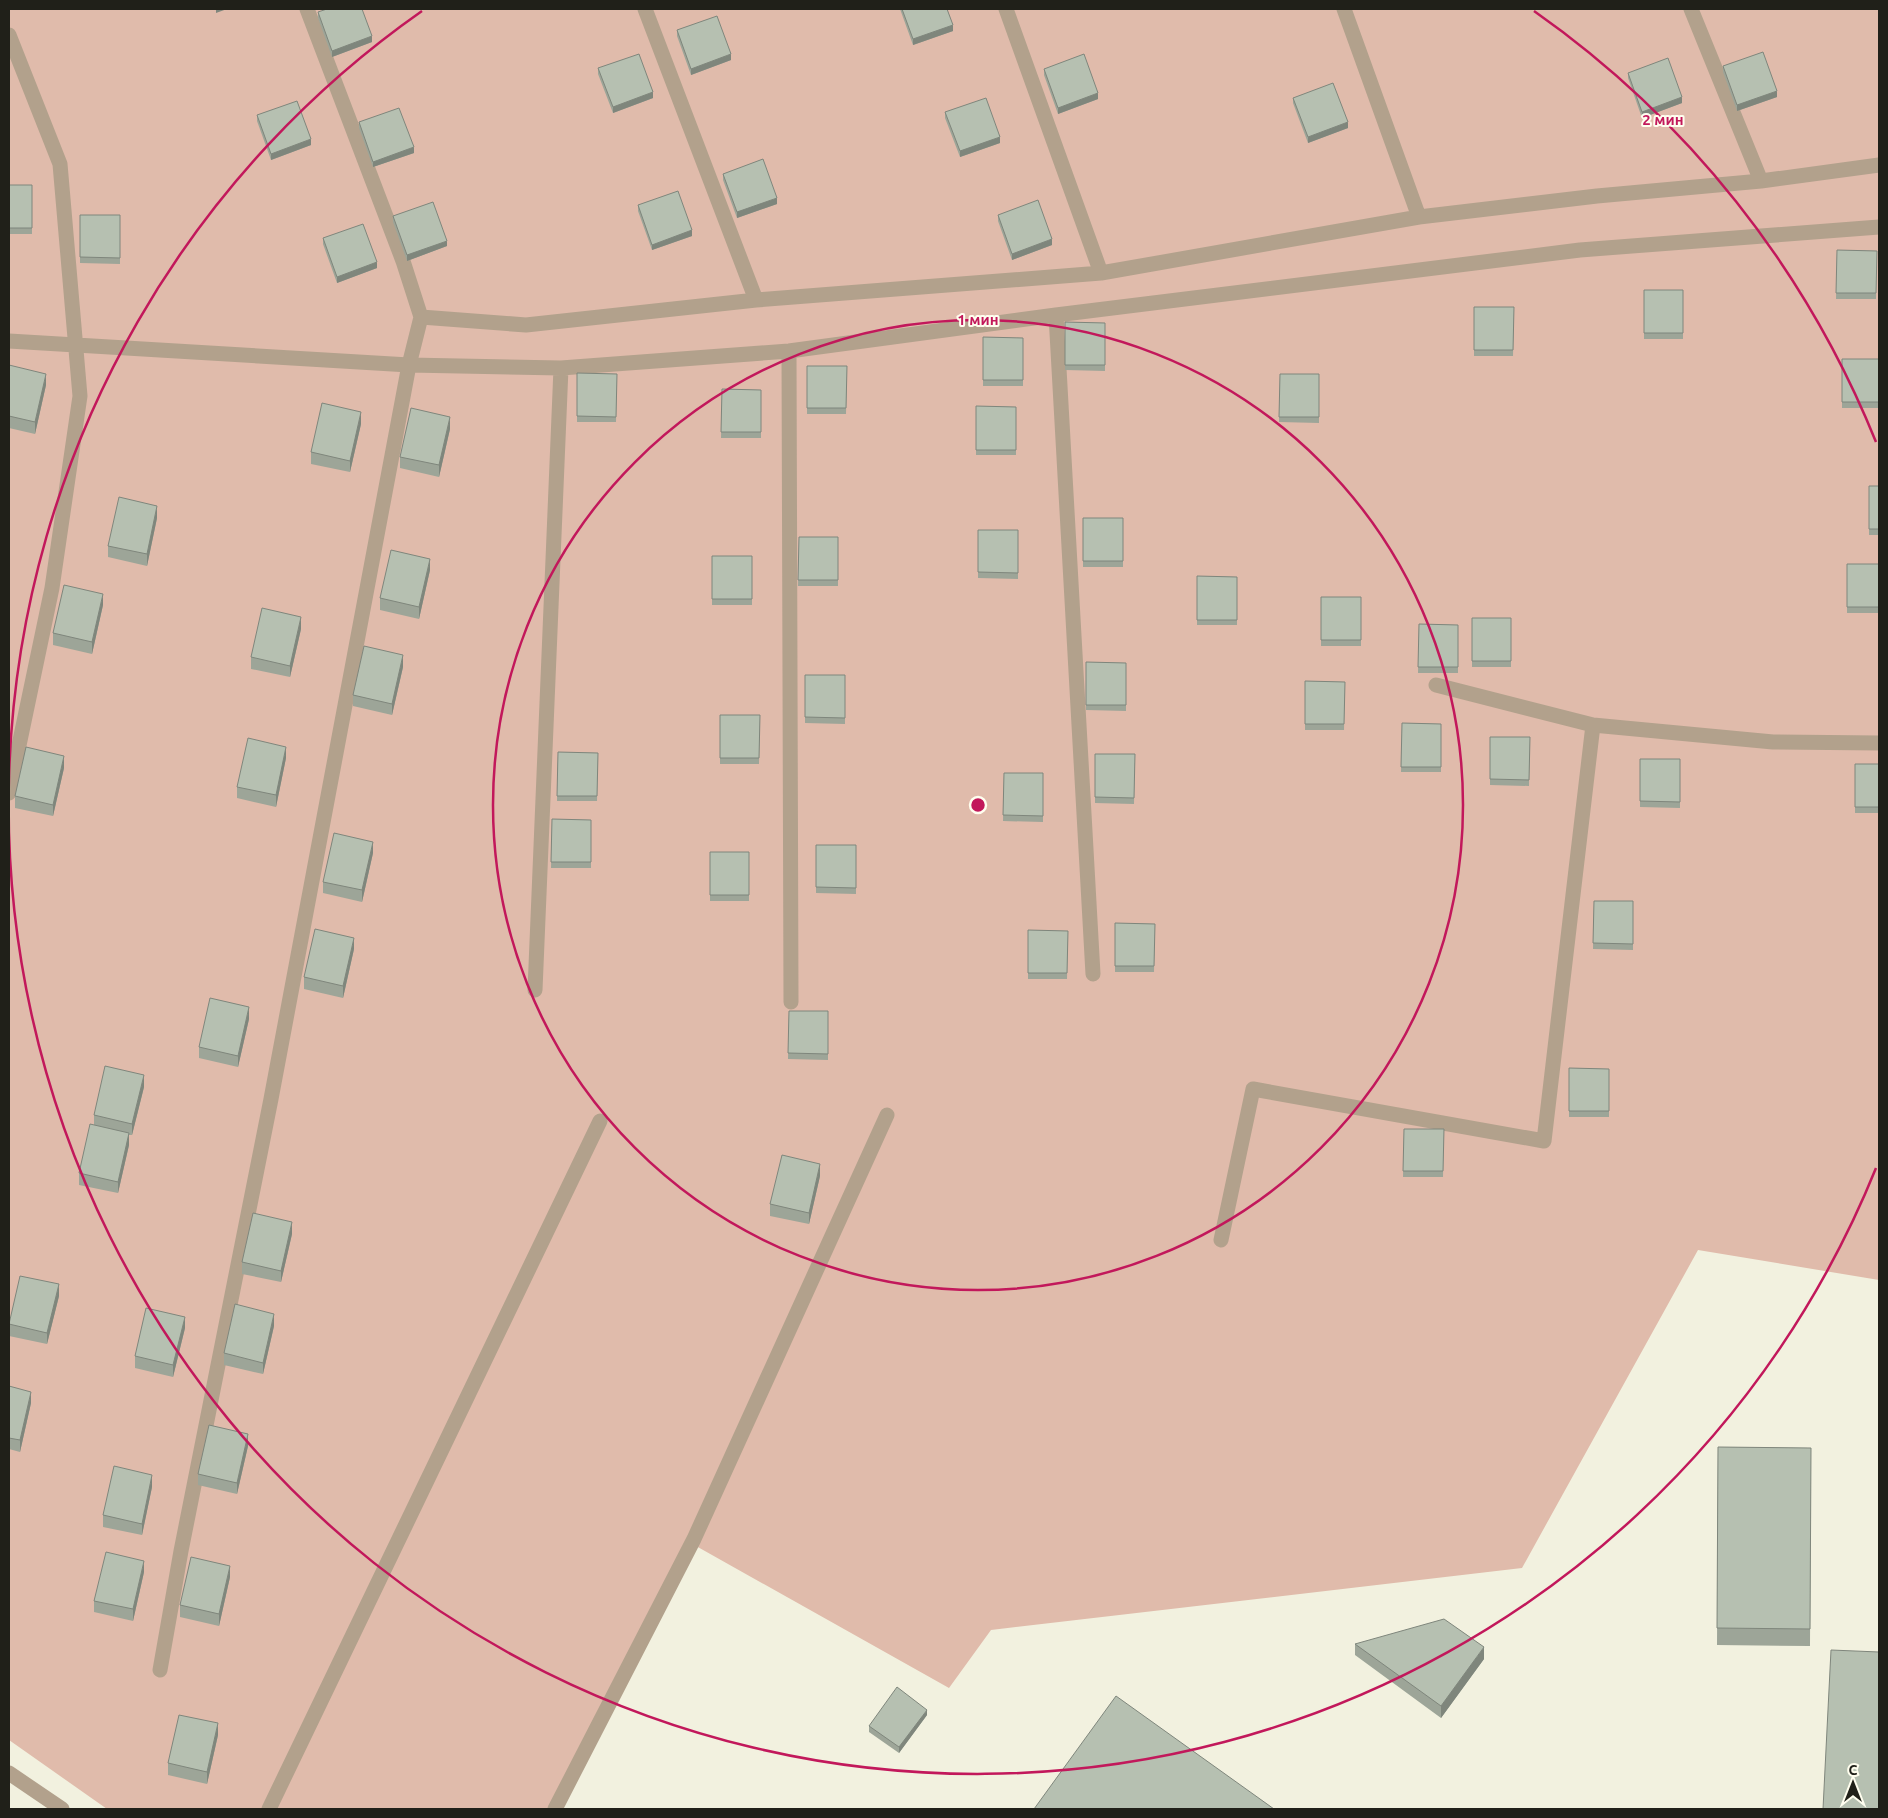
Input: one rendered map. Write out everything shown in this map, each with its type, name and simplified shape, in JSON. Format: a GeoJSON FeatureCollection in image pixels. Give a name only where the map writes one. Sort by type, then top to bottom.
{"type":"FeatureCollection","features":[{"type":"Feature","properties":{"kind":"street"},"geometry":{"type":"LineString","coordinates":[[160,1670],[273,1089],[409,365],[421,316],[404,261],[307,9]]}},
{"type":"Feature","properties":{"kind":"street"},"geometry":{"type":"LineString","coordinates":[[645,9],[756,300]]}},
{"type":"Feature","properties":{"kind":"street"},"geometry":{"type":"LineString","coordinates":[[1006,9],[1101,273]]}},
{"type":"Feature","properties":{"kind":"street"},"geometry":{"type":"LineString","coordinates":[[1344,9],[1419,217]]}},
{"type":"Feature","properties":{"kind":"street"},"geometry":{"type":"LineString","coordinates":[[1691,9],[1761,181]]}},
{"type":"Feature","properties":{"kind":"street"},"geometry":{"type":"LineString","coordinates":[[9,35],[60,164],[80,396],[52,588],[9,793]]}},
{"type":"Feature","properties":{"kind":"street"},"geometry":{"type":"LineString","coordinates":[[421,316],[526,325],[756,300],[1101,273],[1419,217],[1597,196],[1761,181],[1879,165]]}},
{"type":"Feature","properties":{"kind":"street"},"geometry":{"type":"LineString","coordinates":[[9,341],[409,365],[561,368],[789,351],[1056,314],[1580,250],[1879,227]]}},
{"type":"Feature","properties":{"kind":"street"},"geometry":{"type":"LineString","coordinates":[[1056,314],[1093,974]]}},
{"type":"Feature","properties":{"kind":"street"},"geometry":{"type":"LineString","coordinates":[[789,351],[791,1002]]}},
{"type":"Feature","properties":{"kind":"street"},"geometry":{"type":"LineString","coordinates":[[535,990],[561,368]]}},
{"type":"Feature","properties":{"kind":"street"},"geometry":{"type":"LineString","coordinates":[[1436,685],[1593,725],[1773,742],[1879,743]]}},
{"type":"Feature","properties":{"kind":"street"},"geometry":{"type":"LineString","coordinates":[[1220,1240],[1254,1090],[1544,1141],[1593,725]]}},
{"type":"Feature","properties":{"kind":"street"},"geometry":{"type":"LineString","coordinates":[[555,1809],[694,1539],[887,1115]]}},
{"type":"Feature","properties":{"kind":"street"},"geometry":{"type":"LineString","coordinates":[[268,1809],[600,1121]]}},
{"type":"Feature","properties":{"kind":"street"},"geometry":{"type":"LineString","coordinates":[[9,1773],[62,1809]]}},
{"type":"Feature","properties":{"kind":"shaded area"},"geometry":{"type":"Polygon","coordinates":[[[9,9],[1879,9],[1879,1280],[1698,1250],[1522,1568],[991,1630],[949,1688],[696,1546],[562,1809],[107,1809],[9,1740],[9,9]]]}},
{"type":"Feature","properties":{"kind":"building"},"geometry":{"type":"Polygon","coordinates":[[[327,9],[362,9],[372,36],[332,51],[318,12],[327,9]]]}},
{"type":"Feature","properties":{"kind":"building"},"geometry":{"type":"Polygon","coordinates":[[[902,9],[947,9],[953,25],[913,39],[902,9]]]}},
{"type":"Feature","properties":{"kind":"building"},"geometry":{"type":"Polygon","coordinates":[[[717,16],[731,54],[691,69],[677,30],[717,16]]]}},
{"type":"Feature","properties":{"kind":"building"},"geometry":{"type":"Polygon","coordinates":[[[1763,52],[1777,91],[1737,105],[1723,66],[1763,52]]]}},
{"type":"Feature","properties":{"kind":"building"},"geometry":{"type":"Polygon","coordinates":[[[639,54],[653,92],[613,107],[598,68],[639,54]]]}},
{"type":"Feature","properties":{"kind":"building"},"geometry":{"type":"Polygon","coordinates":[[[1084,54],[1098,93],[1058,108],[1044,69],[1084,54]]]}},
{"type":"Feature","properties":{"kind":"building"},"geometry":{"type":"Polygon","coordinates":[[[1668,58],[1682,97],[1642,112],[1628,73],[1668,58]]]}},
{"type":"Feature","properties":{"kind":"building"},"geometry":{"type":"Polygon","coordinates":[[[1333,83],[1348,122],[1308,137],[1293,98],[1333,83]]]}},
{"type":"Feature","properties":{"kind":"building"},"geometry":{"type":"Polygon","coordinates":[[[986,98],[1000,137],[960,151],[945,112],[986,98]]]}},
{"type":"Feature","properties":{"kind":"building"},"geometry":{"type":"Polygon","coordinates":[[[297,101],[311,139],[271,154],[257,115],[297,101]]]}},
{"type":"Feature","properties":{"kind":"building"},"geometry":{"type":"Polygon","coordinates":[[[399,108],[414,147],[373,162],[359,122],[399,108]]]}},
{"type":"Feature","properties":{"kind":"building"},"geometry":{"type":"Polygon","coordinates":[[[763,159],[777,198],[737,212],[723,174],[763,159]]]}},
{"type":"Feature","properties":{"kind":"building"},"geometry":{"type":"Polygon","coordinates":[[[9,185],[32,185],[32,228],[9,228],[9,185]]]}},
{"type":"Feature","properties":{"kind":"building"},"geometry":{"type":"Polygon","coordinates":[[[678,191],[692,230],[652,245],[638,205],[678,191]]]}},
{"type":"Feature","properties":{"kind":"building"},"geometry":{"type":"Polygon","coordinates":[[[1038,200],[1052,239],[1012,254],[998,215],[1038,200]]]}},
{"type":"Feature","properties":{"kind":"building"},"geometry":{"type":"Polygon","coordinates":[[[433,202],[447,241],[407,255],[393,216],[433,202]]]}},
{"type":"Feature","properties":{"kind":"building"},"geometry":{"type":"Polygon","coordinates":[[[80,215],[120,215],[120,258],[80,257],[80,215]]]}},
{"type":"Feature","properties":{"kind":"building"},"geometry":{"type":"Polygon","coordinates":[[[363,224],[377,262],[337,277],[323,238],[363,224]]]}},
{"type":"Feature","properties":{"kind":"building"},"geometry":{"type":"Polygon","coordinates":[[[1837,250],[1877,251],[1876,293],[1836,293],[1837,250]]]}},
{"type":"Feature","properties":{"kind":"building"},"geometry":{"type":"Polygon","coordinates":[[[1644,290],[1683,290],[1683,333],[1644,333],[1644,290]]]}},
{"type":"Feature","properties":{"kind":"building"},"geometry":{"type":"Polygon","coordinates":[[[1474,307],[1514,307],[1513,350],[1474,350],[1474,307]]]}},
{"type":"Feature","properties":{"kind":"building"},"geometry":{"type":"Polygon","coordinates":[[[1065,322],[1105,323],[1105,365],[1065,365],[1065,322]]]}},
{"type":"Feature","properties":{"kind":"building"},"geometry":{"type":"Polygon","coordinates":[[[983,337],[1023,338],[1023,380],[983,380],[983,337]]]}},
{"type":"Feature","properties":{"kind":"building"},"geometry":{"type":"Polygon","coordinates":[[[1842,359],[1879,359],[1879,402],[1842,402],[1842,359]]]}},
{"type":"Feature","properties":{"kind":"building"},"geometry":{"type":"Polygon","coordinates":[[[9,365],[46,374],[35,422],[9,416],[9,365]]]}},
{"type":"Feature","properties":{"kind":"building"},"geometry":{"type":"Polygon","coordinates":[[[807,366],[847,366],[846,408],[807,408],[807,366]]]}},
{"type":"Feature","properties":{"kind":"building"},"geometry":{"type":"Polygon","coordinates":[[[577,373],[617,374],[616,417],[577,416],[577,373]]]}},
{"type":"Feature","properties":{"kind":"building"},"geometry":{"type":"Polygon","coordinates":[[[1280,374],[1319,374],[1319,417],[1279,417],[1280,374]]]}},
{"type":"Feature","properties":{"kind":"building"},"geometry":{"type":"Polygon","coordinates":[[[722,389],[761,390],[761,432],[721,432],[722,389]]]}},
{"type":"Feature","properties":{"kind":"building"},"geometry":{"type":"Polygon","coordinates":[[[322,403],[361,412],[350,461],[311,452],[322,403]]]}},
{"type":"Feature","properties":{"kind":"building"},"geometry":{"type":"Polygon","coordinates":[[[976,406],[1016,407],[1016,450],[976,450],[976,406]]]}},
{"type":"Feature","properties":{"kind":"building"},"geometry":{"type":"Polygon","coordinates":[[[411,408],[450,417],[439,465],[400,457],[411,408]]]}},
{"type":"Feature","properties":{"kind":"building"},"geometry":{"type":"Polygon","coordinates":[[[1869,486],[1879,486],[1879,529],[1869,529],[1869,486]]]}},
{"type":"Feature","properties":{"kind":"building"},"geometry":{"type":"Polygon","coordinates":[[[119,497],[157,506],[147,554],[108,546],[119,497]]]}},
{"type":"Feature","properties":{"kind":"building"},"geometry":{"type":"Polygon","coordinates":[[[1083,518],[1123,518],[1123,561],[1083,561],[1083,518]]]}},
{"type":"Feature","properties":{"kind":"building"},"geometry":{"type":"Polygon","coordinates":[[[978,530],[1018,530],[1018,573],[978,572],[978,530]]]}},
{"type":"Feature","properties":{"kind":"building"},"geometry":{"type":"Polygon","coordinates":[[[799,537],[838,537],[838,580],[798,580],[799,537]]]}},
{"type":"Feature","properties":{"kind":"building"},"geometry":{"type":"Polygon","coordinates":[[[391,550],[430,559],[419,607],[380,598],[391,550]]]}},
{"type":"Feature","properties":{"kind":"building"},"geometry":{"type":"Polygon","coordinates":[[[712,556],[752,556],[752,599],[712,599],[712,556]]]}},
{"type":"Feature","properties":{"kind":"building"},"geometry":{"type":"Polygon","coordinates":[[[1847,564],[1879,564],[1879,607],[1847,607],[1847,564]]]}},
{"type":"Feature","properties":{"kind":"building"},"geometry":{"type":"Polygon","coordinates":[[[1197,576],[1237,577],[1237,620],[1197,620],[1197,576]]]}},
{"type":"Feature","properties":{"kind":"building"},"geometry":{"type":"Polygon","coordinates":[[[64,585],[103,594],[92,642],[53,633],[64,585]]]}},
{"type":"Feature","properties":{"kind":"building"},"geometry":{"type":"Polygon","coordinates":[[[1321,597],[1361,597],[1361,640],[1321,640],[1321,597]]]}},
{"type":"Feature","properties":{"kind":"building"},"geometry":{"type":"Polygon","coordinates":[[[262,608],[301,617],[290,666],[251,657],[262,608]]]}},
{"type":"Feature","properties":{"kind":"building"},"geometry":{"type":"Polygon","coordinates":[[[1472,618],[1511,618],[1511,661],[1472,661],[1472,618]]]}},
{"type":"Feature","properties":{"kind":"building"},"geometry":{"type":"Polygon","coordinates":[[[1419,624],[1458,625],[1458,667],[1418,667],[1419,624]]]}},
{"type":"Feature","properties":{"kind":"building"},"geometry":{"type":"Polygon","coordinates":[[[364,646],[403,655],[392,704],[353,695],[364,646]]]}},
{"type":"Feature","properties":{"kind":"building"},"geometry":{"type":"Polygon","coordinates":[[[1086,662],[1126,663],[1126,705],[1086,705],[1086,662]]]}},
{"type":"Feature","properties":{"kind":"building"},"geometry":{"type":"Polygon","coordinates":[[[805,675],[845,675],[845,718],[805,717],[805,675]]]}},
{"type":"Feature","properties":{"kind":"building"},"geometry":{"type":"Polygon","coordinates":[[[1305,681],[1345,682],[1344,724],[1305,724],[1305,681]]]}},
{"type":"Feature","properties":{"kind":"building"},"geometry":{"type":"Polygon","coordinates":[[[720,715],[760,715],[759,758],[720,758],[720,715]]]}},
{"type":"Feature","properties":{"kind":"building"},"geometry":{"type":"Polygon","coordinates":[[[1402,723],[1441,724],[1441,767],[1401,767],[1402,723]]]}},
{"type":"Feature","properties":{"kind":"building"},"geometry":{"type":"Polygon","coordinates":[[[1490,737],[1530,737],[1529,780],[1490,779],[1490,737]]]}},
{"type":"Feature","properties":{"kind":"building"},"geometry":{"type":"Polygon","coordinates":[[[248,738],[286,747],[276,795],[237,787],[248,738]]]}},
{"type":"Feature","properties":{"kind":"building"},"geometry":{"type":"Polygon","coordinates":[[[26,747],[64,756],[53,805],[15,796],[26,747]]]}},
{"type":"Feature","properties":{"kind":"building"},"geometry":{"type":"Polygon","coordinates":[[[558,752],[598,753],[597,796],[557,796],[558,752]]]}},
{"type":"Feature","properties":{"kind":"building"},"geometry":{"type":"Polygon","coordinates":[[[1095,754],[1135,754],[1134,798],[1095,797],[1095,754]]]}},
{"type":"Feature","properties":{"kind":"building"},"geometry":{"type":"Polygon","coordinates":[[[1640,759],[1680,759],[1680,802],[1640,801],[1640,759]]]}},
{"type":"Feature","properties":{"kind":"building"},"geometry":{"type":"Polygon","coordinates":[[[1855,764],[1879,764],[1879,807],[1855,807],[1855,764]]]}},
{"type":"Feature","properties":{"kind":"building"},"geometry":{"type":"Polygon","coordinates":[[[1004,773],[1043,773],[1043,816],[1003,815],[1004,773]]]}},
{"type":"Feature","properties":{"kind":"building"},"geometry":{"type":"Polygon","coordinates":[[[552,819],[591,820],[591,862],[551,862],[552,819]]]}},
{"type":"Feature","properties":{"kind":"building"},"geometry":{"type":"Polygon","coordinates":[[[334,833],[373,842],[362,890],[323,882],[334,833]]]}},
{"type":"Feature","properties":{"kind":"building"},"geometry":{"type":"Polygon","coordinates":[[[816,845],[856,845],[856,888],[816,887],[816,845]]]}},
{"type":"Feature","properties":{"kind":"building"},"geometry":{"type":"Polygon","coordinates":[[[710,852],[749,852],[749,895],[710,895],[710,852]]]}},
{"type":"Feature","properties":{"kind":"building"},"geometry":{"type":"Polygon","coordinates":[[[1594,901],[1633,901],[1633,944],[1593,943],[1594,901]]]}},
{"type":"Feature","properties":{"kind":"building"},"geometry":{"type":"Polygon","coordinates":[[[1115,923],[1155,924],[1154,966],[1115,966],[1115,923]]]}},
{"type":"Feature","properties":{"kind":"building"},"geometry":{"type":"Polygon","coordinates":[[[315,929],[354,938],[343,986],[304,977],[315,929]]]}},
{"type":"Feature","properties":{"kind":"building"},"geometry":{"type":"Polygon","coordinates":[[[1028,930],[1068,931],[1067,973],[1028,973],[1028,930]]]}},
{"type":"Feature","properties":{"kind":"building"},"geometry":{"type":"Polygon","coordinates":[[[210,998],[249,1007],[238,1056],[199,1047],[210,998]]]}},
{"type":"Feature","properties":{"kind":"building"},"geometry":{"type":"Polygon","coordinates":[[[789,1011],[828,1011],[828,1054],[788,1053],[789,1011]]]}},
{"type":"Feature","properties":{"kind":"building"},"geometry":{"type":"Polygon","coordinates":[[[105,1066],[144,1075],[132,1124],[94,1115],[105,1066]]]}},
{"type":"Feature","properties":{"kind":"building"},"geometry":{"type":"Polygon","coordinates":[[[1569,1068],[1609,1069],[1609,1111],[1569,1111],[1569,1068]]]}},
{"type":"Feature","properties":{"kind":"building"},"geometry":{"type":"Polygon","coordinates":[[[90,1124],[129,1133],[118,1182],[79,1173],[90,1124]]]}},
{"type":"Feature","properties":{"kind":"building"},"geometry":{"type":"Polygon","coordinates":[[[1404,1129],[1444,1129],[1443,1171],[1403,1171],[1404,1129]]]}},
{"type":"Feature","properties":{"kind":"building"},"geometry":{"type":"Polygon","coordinates":[[[782,1155],[820,1164],[809,1213],[770,1204],[782,1155]]]}},
{"type":"Feature","properties":{"kind":"building"},"geometry":{"type":"Polygon","coordinates":[[[253,1213],[292,1222],[281,1271],[242,1262],[253,1213]]]}},
{"type":"Feature","properties":{"kind":"building"},"geometry":{"type":"Polygon","coordinates":[[[20,1276],[59,1284],[47,1333],[9,1324],[20,1276]]]}},
{"type":"Feature","properties":{"kind":"building"},"geometry":{"type":"Polygon","coordinates":[[[235,1304],[274,1314],[263,1363],[224,1353],[235,1304]]]}},
{"type":"Feature","properties":{"kind":"building"},"geometry":{"type":"Polygon","coordinates":[[[146,1308],[185,1317],[173,1365],[135,1356],[146,1308]]]}},
{"type":"Feature","properties":{"kind":"building"},"geometry":{"type":"Polygon","coordinates":[[[9,1386],[31,1392],[20,1440],[9,1438],[9,1386]]]}},
{"type":"Feature","properties":{"kind":"building"},"geometry":{"type":"Polygon","coordinates":[[[209,1425],[248,1434],[237,1483],[198,1474],[209,1425]]]}},
{"type":"Feature","properties":{"kind":"building"},"geometry":{"type":"Polygon","coordinates":[[[1718,1447],[1811,1448],[1810,1629],[1717,1628],[1718,1447]]]}},
{"type":"Feature","properties":{"kind":"building"},"geometry":{"type":"Polygon","coordinates":[[[114,1466],[152,1475],[142,1524],[103,1515],[114,1466]]]}},
{"type":"Feature","properties":{"kind":"building"},"geometry":{"type":"Polygon","coordinates":[[[106,1552],[144,1561],[133,1609],[94,1601],[106,1552]]]}},
{"type":"Feature","properties":{"kind":"building"},"geometry":{"type":"Polygon","coordinates":[[[191,1557],[230,1566],[219,1614],[180,1605],[191,1557]]]}},
{"type":"Feature","properties":{"kind":"building"},"geometry":{"type":"Polygon","coordinates":[[[1444,1619],[1484,1647],[1441,1706],[1355,1644],[1444,1619]]]}},
{"type":"Feature","properties":{"kind":"building"},"geometry":{"type":"Polygon","coordinates":[[[1831,1650],[1879,1652],[1879,1809],[1823,1809],[1831,1650]]]}},
{"type":"Feature","properties":{"kind":"building"},"geometry":{"type":"Polygon","coordinates":[[[897,1687],[927,1710],[899,1747],[869,1726],[897,1687]]]}},
{"type":"Feature","properties":{"kind":"building"},"geometry":{"type":"Polygon","coordinates":[[[1116,1696],[1274,1809],[1034,1809],[1116,1696]]]}},
{"type":"Feature","properties":{"kind":"building"},"geometry":{"type":"Polygon","coordinates":[[[179,1715],[218,1723],[207,1772],[168,1763],[179,1715]]]}}]}
